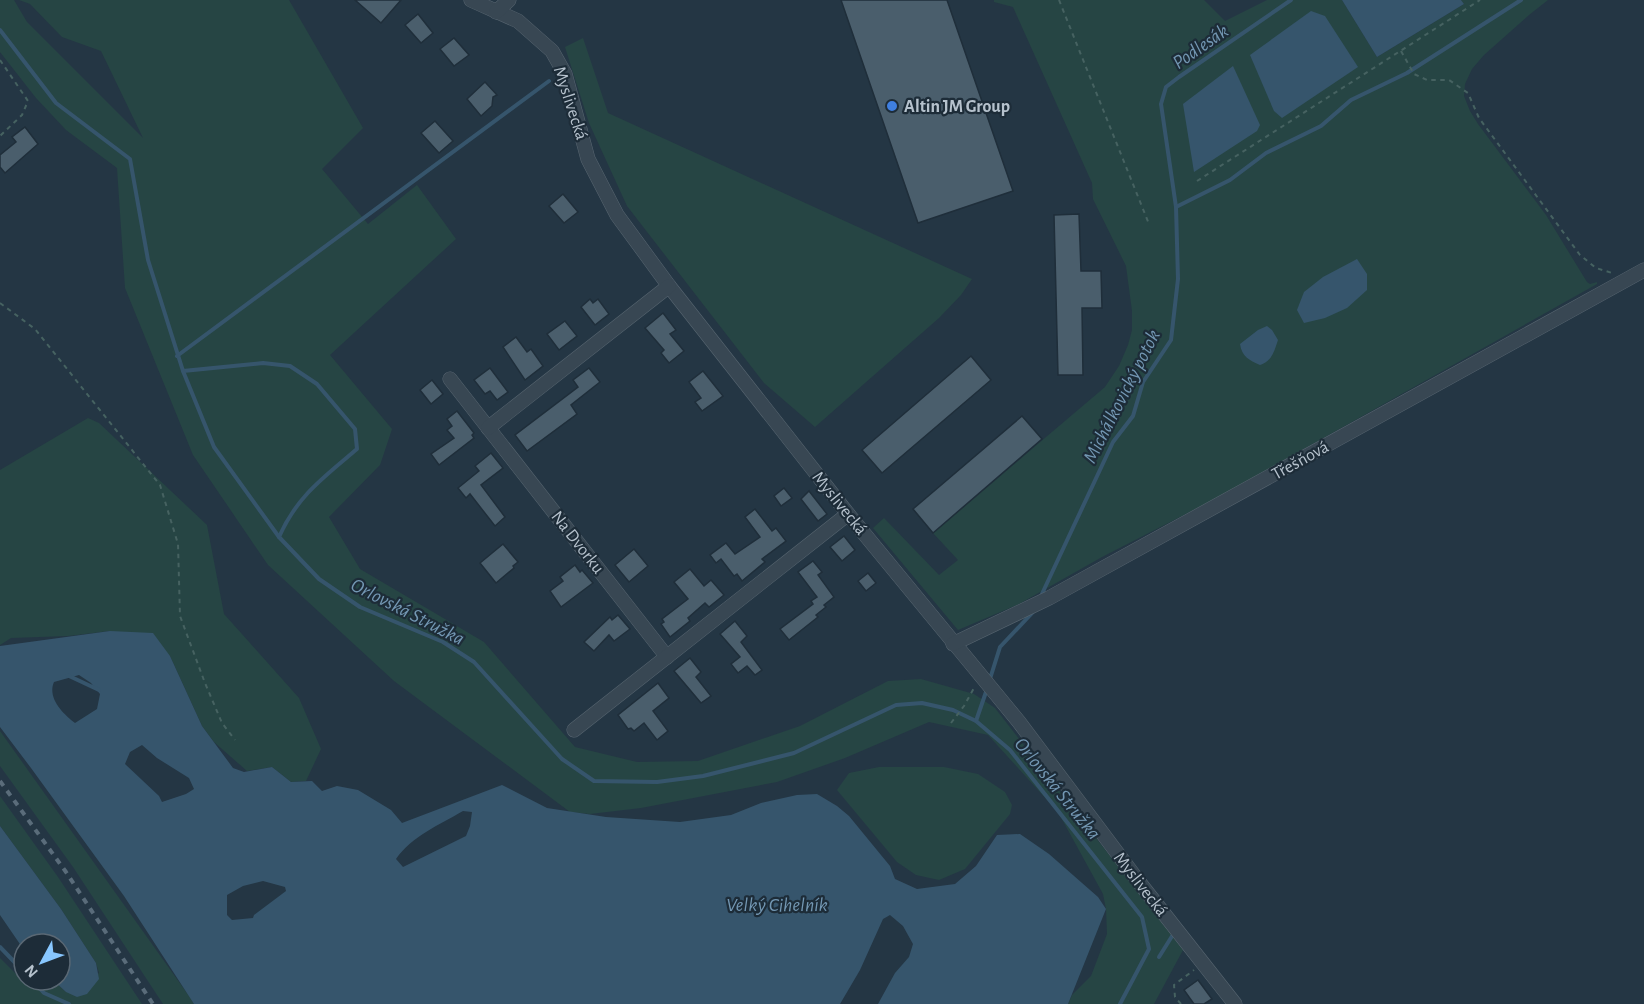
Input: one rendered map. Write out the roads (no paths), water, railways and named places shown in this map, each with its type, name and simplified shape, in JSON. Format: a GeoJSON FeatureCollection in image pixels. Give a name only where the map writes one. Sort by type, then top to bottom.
{"type":"FeatureCollection","features":[{"type":"Feature","properties":{"kind":"street","name":"Myslivecká"},"geometry":{"type":"LineString","coordinates":[[471,0],[518,21],[552,51],[565,74],[588,159],[618,215],[669,286],[848,514],[1018,722],[1235,1004]]}},
{"type":"Feature","properties":{"kind":"street"},"geometry":{"type":"LineString","coordinates":[[496,12],[508,0]]}},
{"type":"Feature","properties":{"kind":"street","name":"Třešňová"},"geometry":{"type":"LineString","coordinates":[[953,644],[1049,598],[1644,270]]}},
{"type":"Feature","properties":{"kind":"street"},"geometry":{"type":"LineString","coordinates":[[488,428],[669,286]]}},
{"type":"Feature","properties":{"kind":"street","name":"Na Dvorku"},"geometry":{"type":"LineString","coordinates":[[450,380],[667,657]]}},
{"type":"Feature","properties":{"kind":"street"},"geometry":{"type":"LineString","coordinates":[[574,730],[848,514]]}},
{"type":"Feature","properties":{"kind":"water"},"geometry":{"type":"Polygon","coordinates":[[[1342,0],[1461,0],[1464,4],[1377,57],[1342,0]]]}},
{"type":"Feature","properties":{"kind":"water"},"geometry":{"type":"Polygon","coordinates":[[[1311,11],[1325,16],[1358,67],[1282,118],[1274,111],[1250,55],[1311,11]]]}},
{"type":"Feature","properties":{"kind":"water"},"geometry":{"type":"Polygon","coordinates":[[[1233,66],[1260,125],[1257,131],[1194,172],[1183,104],[1233,66]]]}},
{"type":"Feature","properties":{"kind":"water"},"geometry":{"type":"Polygon","coordinates":[[[1357,259],[1367,274],[1367,290],[1347,308],[1325,318],[1304,323],[1297,310],[1304,292],[1323,277],[1357,259]]]}},
{"type":"Feature","properties":{"kind":"water"},"geometry":{"type":"Polygon","coordinates":[[[1267,326],[1278,340],[1270,358],[1260,365],[1247,358],[1240,344],[1267,326]]]}},
{"type":"Feature","properties":{"kind":"water","name":"Velký Cihelník"},"geometry":{"type":"Polygon","coordinates":[[[110,631],[153,633],[170,656],[202,726],[233,768],[244,772],[272,767],[291,782],[312,781],[322,791],[337,786],[358,790],[391,810],[402,823],[502,785],[547,808],[606,817],[680,822],[731,815],[761,803],[797,795],[817,794],[849,816],[890,866],[895,879],[917,889],[955,884],[976,866],[997,835],[1020,834],[1049,854],[1098,897],[1106,909],[1068,1004],[878,1004],[895,973],[909,957],[913,944],[903,926],[890,915],[883,919],[860,970],[840,1004],[194,1004],[124,896],[0,727],[0,646],[110,631]],[[79,675],[54,682],[52,688],[54,700],[75,723],[97,709],[100,694],[91,683],[79,675]],[[142,745],[130,752],[125,764],[159,796],[162,802],[194,789],[189,778],[157,758],[142,745]],[[463,811],[435,826],[402,851],[396,859],[403,867],[466,836],[472,812],[463,811]],[[263,881],[243,886],[227,895],[227,915],[232,920],[253,918],[286,891],[285,887],[263,881]]]}},
{"type":"Feature","properties":{"kind":"water"},"geometry":{"type":"Polygon","coordinates":[[[0,826],[61,909],[96,963],[99,979],[87,994],[77,997],[66,992],[72,992],[72,932],[12,932],[0,915],[0,826]]]}},
{"type":"Feature","properties":{"kind":"waterway","name":"Podlesák"},"geometry":{"type":"LineString","coordinates":[[1176,207],[1161,104],[1166,87],[1291,0]]}},
{"type":"Feature","properties":{"kind":"waterway","name":"Michálkovický potok"},"geometry":{"type":"LineString","coordinates":[[1041,596],[1113,442],[1133,416],[1143,382],[1171,340],[1178,279],[1176,207],[1230,180],[1266,153],[1321,126],[1351,100],[1407,73],[1521,0]]}},
{"type":"Feature","properties":{"kind":"waterway","name":"Orlovská Stružka"},"geometry":{"type":"LineString","coordinates":[[0,30],[56,103],[130,159],[148,260],[183,371],[263,363],[290,366],[317,384],[355,429],[357,449],[312,488],[294,510],[279,537],[319,579],[360,607],[443,642],[474,662],[562,759],[594,781],[657,782],[703,776],[794,753],[896,705],[922,703],[953,710],[976,721],[1010,750],[1142,917],[1149,949],[1120,1004]]}},
{"type":"Feature","properties":{"kind":"waterway"},"geometry":{"type":"LineString","coordinates":[[177,356],[549,81]]}},
{"type":"Feature","properties":{"kind":"waterway"},"geometry":{"type":"LineString","coordinates":[[183,371],[214,447],[279,537]]}},
{"type":"Feature","properties":{"kind":"waterway","name":"Michálkovický potok"},"geometry":{"type":"LineString","coordinates":[[989,682],[1000,647],[1034,611]]}},
{"type":"Feature","properties":{"kind":"waterway"},"geometry":{"type":"LineString","coordinates":[[67,675],[99,690]]}},
{"type":"Feature","properties":{"kind":"waterway","name":"Michálkovický potok"},"geometry":{"type":"LineString","coordinates":[[976,721],[987,689]]}},
{"type":"Feature","properties":{"kind":"waterway","name":"Michálkovický potok"},"geometry":{"type":"LineString","coordinates":[[1159,957],[1174,933]]}},
{"type":"Feature","properties":{"kind":"waterway"},"geometry":{"type":"LineString","coordinates":[[0,947],[12,960]]}},
{"type":"Feature","properties":{"kind":"waterway"},"geometry":{"type":"LineString","coordinates":[[43,992],[69,1004]]}},
{"type":"Feature","properties":{"kind":"railway"},"geometry":{"type":"LineString","coordinates":[[0,781],[66,872],[153,1004]]}},
{"type":"Feature","properties":{"kind":"place","name":"Altin JM Group"},"geometry":{"type":"Point","coordinates":[892,106]}}]}
